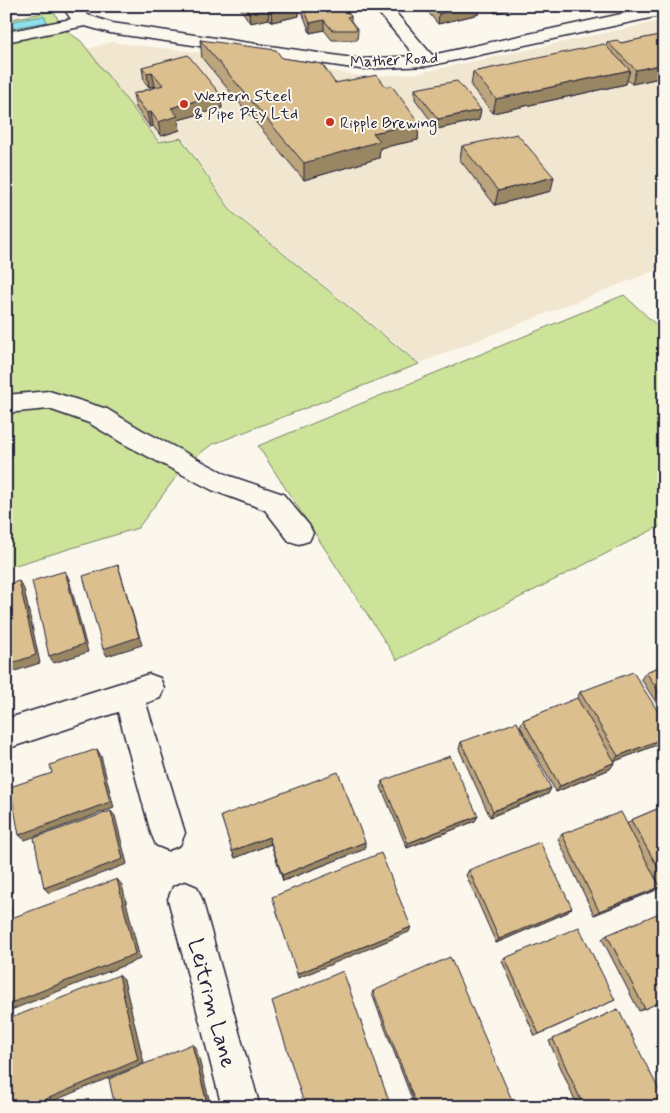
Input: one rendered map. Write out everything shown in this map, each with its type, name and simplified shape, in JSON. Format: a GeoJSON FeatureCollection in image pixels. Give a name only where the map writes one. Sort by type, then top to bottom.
{"type":"FeatureCollection","features":[{"type":"Feature","properties":{"kind":"street","name":"Mather Road"},"geometry":{"type":"LineString","coordinates":[[70,6],[75,16],[110,28],[360,64],[428,61],[664,10]]}},
{"type":"Feature","properties":{"kind":"street"},"geometry":{"type":"LineString","coordinates":[[381,6],[428,61]]}},
{"type":"Feature","properties":{"kind":"street"},"geometry":{"type":"LineString","coordinates":[[6,37],[86,21]]}},
{"type":"Feature","properties":{"kind":"street"},"geometry":{"type":"LineString","coordinates":[[6,404],[49,400],[98,416],[133,437],[221,483],[274,502],[299,533]]}},
{"type":"Feature","properties":{"kind":"street"},"geometry":{"type":"LineString","coordinates":[[6,734],[139,691],[168,833]]}},
{"type":"Feature","properties":{"kind":"street","name":"Leitrim Lane"},"geometry":{"type":"LineString","coordinates":[[184,899],[241,1107]]}},
{"type":"Feature","properties":{"kind":"shaded area"},"geometry":{"type":"Polygon","coordinates":[[[661,21],[664,23],[664,267],[420,363],[233,211],[182,137],[161,141],[154,133],[100,146],[40,63],[111,42],[270,61],[368,77],[419,73],[661,21]]]}},
{"type":"Feature","properties":{"kind":"green space"},"geometry":{"type":"Polygon","coordinates":[[[54,11],[61,27],[81,41],[159,142],[181,138],[232,212],[419,364],[211,445],[185,465],[138,528],[6,568],[6,20],[54,11]]]}},
{"type":"Feature","properties":{"kind":"green space"},"geometry":{"type":"Polygon","coordinates":[[[624,295],[664,332],[664,524],[397,660],[258,446],[624,295]]]}},
{"type":"Feature","properties":{"kind":"water"},"geometry":{"type":"Polygon","coordinates":[[[44,16],[47,22],[6,29],[6,22],[44,16]]]}},
{"type":"Feature","properties":{"kind":"building"},"geometry":{"type":"Polygon","coordinates":[[[244,6],[299,6],[271,12],[268,9],[249,13],[244,6]]]}},
{"type":"Feature","properties":{"kind":"building"},"geometry":{"type":"Polygon","coordinates":[[[303,6],[345,6],[343,7],[351,16],[347,17],[358,30],[332,30],[324,20],[310,23],[303,6]]]}},
{"type":"Feature","properties":{"kind":"building"},"geometry":{"type":"Polygon","coordinates":[[[433,6],[471,6],[439,14],[433,6]]]}},
{"type":"Feature","properties":{"kind":"building"},"geometry":{"type":"Polygon","coordinates":[[[664,34],[664,64],[636,70],[607,42],[617,40],[621,43],[664,34]]]}},
{"type":"Feature","properties":{"kind":"building","name":"Ripple Brewing"},"geometry":{"type":"Polygon","coordinates":[[[200,40],[276,50],[282,58],[322,64],[335,83],[377,75],[386,87],[392,86],[419,123],[373,133],[380,141],[304,163],[200,40]]]}},
{"type":"Feature","properties":{"kind":"building"},"geometry":{"type":"Polygon","coordinates":[[[604,44],[630,70],[496,99],[473,72],[604,44]]]}},
{"type":"Feature","properties":{"kind":"building"},"geometry":{"type":"Polygon","coordinates":[[[188,55],[220,94],[171,108],[178,116],[158,122],[151,112],[147,113],[133,94],[163,85],[152,72],[147,73],[142,67],[188,55]]]}},
{"type":"Feature","properties":{"kind":"building"},"geometry":{"type":"Polygon","coordinates":[[[457,81],[481,110],[438,119],[415,89],[457,81]]]}},
{"type":"Feature","properties":{"kind":"building"},"geometry":{"type":"Polygon","coordinates":[[[517,134],[554,177],[498,191],[462,146],[517,134]]]}},
{"type":"Feature","properties":{"kind":"building"},"geometry":{"type":"Polygon","coordinates":[[[118,565],[139,637],[103,649],[83,576],[118,565]]]}},
{"type":"Feature","properties":{"kind":"building"},"geometry":{"type":"Polygon","coordinates":[[[65,571],[84,644],[49,656],[32,581],[65,571]]]}},
{"type":"Feature","properties":{"kind":"building"},"geometry":{"type":"Polygon","coordinates":[[[19,581],[36,655],[6,665],[6,585],[19,581]]]}},
{"type":"Feature","properties":{"kind":"building"},"geometry":{"type":"Polygon","coordinates":[[[664,665],[664,700],[646,672],[664,665]]]}},
{"type":"Feature","properties":{"kind":"building"},"geometry":{"type":"Polygon","coordinates":[[[633,672],[664,721],[664,738],[618,756],[580,692],[633,672]]]}},
{"type":"Feature","properties":{"kind":"building"},"geometry":{"type":"Polygon","coordinates":[[[577,698],[615,762],[560,786],[523,720],[577,698]]]}},
{"type":"Feature","properties":{"kind":"building"},"geometry":{"type":"Polygon","coordinates":[[[517,722],[551,788],[493,811],[461,742],[517,722]]]}},
{"type":"Feature","properties":{"kind":"building"},"geometry":{"type":"Polygon","coordinates":[[[97,749],[110,802],[19,835],[10,787],[52,773],[50,765],[97,749]]]}},
{"type":"Feature","properties":{"kind":"building"},"geometry":{"type":"Polygon","coordinates":[[[450,756],[478,816],[408,843],[382,781],[450,756]]]}},
{"type":"Feature","properties":{"kind":"building"},"geometry":{"type":"Polygon","coordinates":[[[338,772],[365,842],[282,875],[269,837],[232,851],[221,816],[338,772]]]}},
{"type":"Feature","properties":{"kind":"building"},"geometry":{"type":"Polygon","coordinates":[[[664,806],[664,878],[631,820],[664,806]]]}},
{"type":"Feature","properties":{"kind":"building"},"geometry":{"type":"Polygon","coordinates":[[[111,811],[123,859],[44,888],[34,838],[111,811]]]}},
{"type":"Feature","properties":{"kind":"building"},"geometry":{"type":"Polygon","coordinates":[[[621,812],[660,887],[599,911],[562,834],[621,812]]]}},
{"type":"Feature","properties":{"kind":"building"},"geometry":{"type":"Polygon","coordinates":[[[540,842],[572,908],[499,939],[469,870],[540,842]]]}},
{"type":"Feature","properties":{"kind":"building"},"geometry":{"type":"Polygon","coordinates":[[[381,853],[411,927],[297,974],[272,897],[381,853]]]}},
{"type":"Feature","properties":{"kind":"building"},"geometry":{"type":"Polygon","coordinates":[[[117,879],[135,954],[6,1005],[6,920],[117,879]]]}},
{"type":"Feature","properties":{"kind":"building"},"geometry":{"type":"Polygon","coordinates":[[[664,911],[664,1000],[645,1009],[607,935],[664,911]]]}},
{"type":"Feature","properties":{"kind":"building"},"geometry":{"type":"Polygon","coordinates":[[[579,927],[615,1000],[539,1034],[505,958],[579,927]]]}},
{"type":"Feature","properties":{"kind":"building"},"geometry":{"type":"Polygon","coordinates":[[[450,957],[515,1107],[417,1107],[373,991],[450,957]]]}},
{"type":"Feature","properties":{"kind":"building"},"geometry":{"type":"Polygon","coordinates":[[[343,971],[391,1107],[305,1107],[272,1001],[343,971]]]}},
{"type":"Feature","properties":{"kind":"building"},"geometry":{"type":"Polygon","coordinates":[[[119,975],[138,1060],[28,1107],[6,1107],[6,1020],[119,975]]]}},
{"type":"Feature","properties":{"kind":"building"},"geometry":{"type":"Polygon","coordinates":[[[618,1009],[664,1100],[664,1103],[656,1107],[584,1107],[553,1039],[618,1009]]]}},
{"type":"Feature","properties":{"kind":"building"},"geometry":{"type":"Polygon","coordinates":[[[192,1044],[208,1107],[115,1107],[109,1079],[192,1044]]]}},
{"type":"Feature","properties":{"kind":"place","name":"Western Steel & Pipe Pty Ltd"},"geometry":{"type":"Point","coordinates":[184,104]}},
{"type":"Feature","properties":{"kind":"place","name":"Ripple Brewing"},"geometry":{"type":"Point","coordinates":[330,122]}}]}
